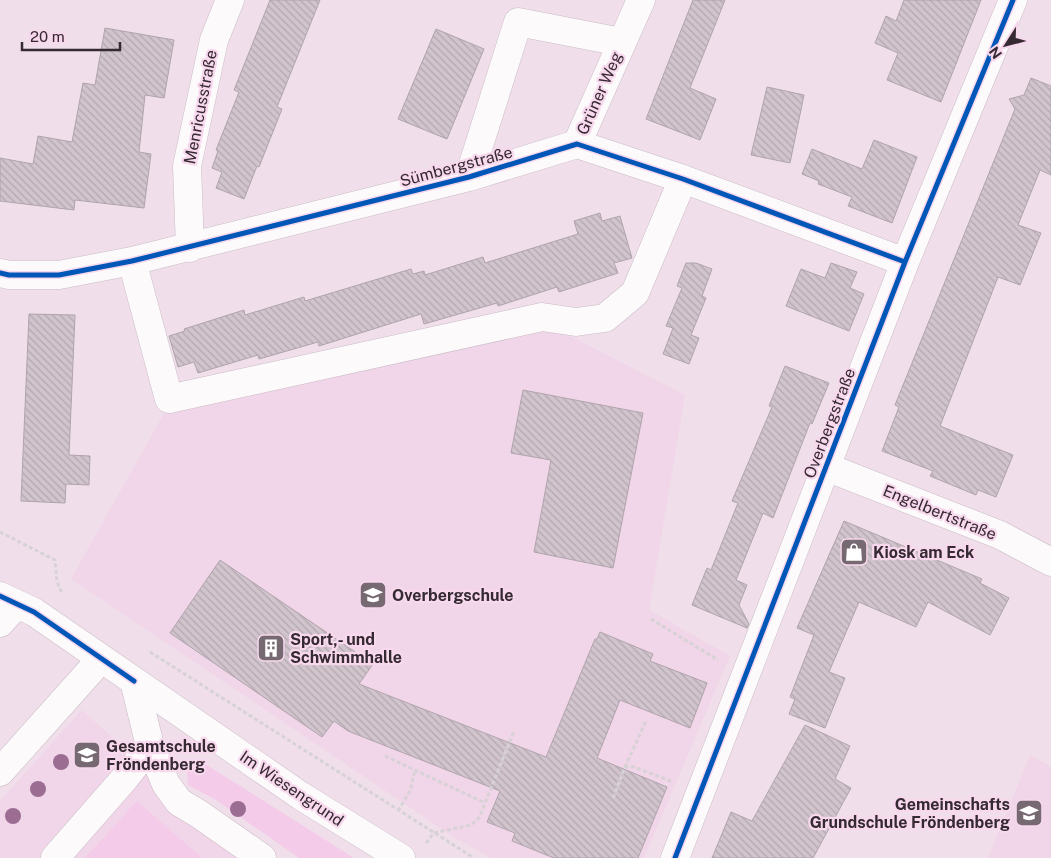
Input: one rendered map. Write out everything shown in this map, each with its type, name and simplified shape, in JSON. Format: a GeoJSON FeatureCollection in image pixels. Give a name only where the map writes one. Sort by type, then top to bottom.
{"type":"FeatureCollection","features":[{"type":"Feature","properties":{"kind":"street","name":"Menricusstraße"},"geometry":{"type":"LineString","coordinates":[[190,248],[187,166],[214,40],[230,0]]}},
{"type":"Feature","properties":{"kind":"street","name":"Grüner Weg"},"geometry":{"type":"LineString","coordinates":[[577,144],[641,0]]}},
{"type":"Feature","properties":{"kind":"street","name":"Overbergstraße"},"geometry":{"type":"LineString","coordinates":[[674,858],[905,262],[1014,0]]}},
{"type":"Feature","properties":{"kind":"street","name":"Sümbergstraße"},"geometry":{"type":"LineString","coordinates":[[469,177],[518,22]]}},
{"type":"Feature","properties":{"kind":"street","name":"Grüner Weg"},"geometry":{"type":"LineString","coordinates":[[518,22],[621,42]]}},
{"type":"Feature","properties":{"kind":"street","name":"Sümbergstraße"},"geometry":{"type":"LineString","coordinates":[[0,273],[9,275],[59,275],[132,261],[469,177],[577,144]]}},
{"type":"Feature","properties":{"kind":"street"},"geometry":{"type":"LineString","coordinates":[[577,144],[683,180],[905,262]]}},
{"type":"Feature","properties":{"kind":"street"},"geometry":{"type":"LineString","coordinates":[[132,261],[168,399],[542,317],[576,322],[605,318],[634,292],[683,180]]}},
{"type":"Feature","properties":{"kind":"street","name":"Engelbertstraße"},"geometry":{"type":"LineString","coordinates":[[826,467],[1000,535],[1051,562]]}},
{"type":"Feature","properties":{"kind":"street","name":"Im Wiesengrund"},"geometry":{"type":"LineString","coordinates":[[6,608],[34,612],[301,796],[401,858]]}},
{"type":"Feature","properties":{"kind":"street"},"geometry":{"type":"LineString","coordinates":[[0,772],[101,659]]}},
{"type":"Feature","properties":{"kind":"street"},"geometry":{"type":"LineString","coordinates":[[134,681],[150,746],[166,784],[179,802],[262,858]]}},
{"type":"Feature","properties":{"kind":"street"},"geometry":{"type":"LineString","coordinates":[[55,858],[126,778],[150,746]]}},
{"type":"Feature","properties":{"kind":"path"},"geometry":{"type":"LineString","coordinates":[[0,532],[54,560],[57,582],[64,598]]}},
{"type":"Feature","properties":{"kind":"path"},"geometry":{"type":"LineString","coordinates":[[144,648],[474,858]]}},
{"type":"Feature","properties":{"kind":"path"},"geometry":{"type":"LineString","coordinates":[[613,798],[646,721]]}},
{"type":"Feature","properties":{"kind":"path"},"geometry":{"type":"LineString","coordinates":[[434,833],[471,825],[479,818],[514,731]]}},
{"type":"Feature","properties":{"kind":"path"},"geometry":{"type":"LineString","coordinates":[[385,756],[485,803]]}},
{"type":"Feature","properties":{"kind":"path"},"geometry":{"type":"LineString","coordinates":[[625,767],[634,767],[679,784]]}},
{"type":"Feature","properties":{"kind":"path"},"geometry":{"type":"LineString","coordinates":[[398,810],[410,791],[415,770]]}},
{"type":"Feature","properties":{"kind":"shaded area","name":"Overbergschule"},"geometry":{"type":"Polygon","coordinates":[[[547,324],[685,395],[649,610],[730,656],[644,858],[491,858],[454,837],[71,579],[167,408],[547,324]]]}},
{"type":"Feature","properties":{"kind":"shaded area","name":"Gesamtschule Fröndenberg"},"geometry":{"type":"Polygon","coordinates":[[[82,710],[245,858],[0,858],[0,801],[82,710]]]}},
{"type":"Feature","properties":{"kind":"shaded area","name":"Gemeinschafts Grundschule Fröndenberg"},"geometry":{"type":"Polygon","coordinates":[[[1030,755],[1051,767],[1051,858],[988,858],[1030,755]]]}},
{"type":"Feature","properties":{"kind":"shaded area"},"geometry":{"type":"Polygon","coordinates":[[[207,765],[354,858],[299,858],[216,800],[188,785],[187,768],[207,765]]]}},
{"type":"Feature","properties":{"kind":"shaded area"},"geometry":{"type":"Polygon","coordinates":[[[137,801],[202,858],[85,858],[137,801]]]}},
{"type":"Feature","properties":{"kind":"building"},"geometry":{"type":"Polygon","coordinates":[[[270,0],[320,0],[277,107],[282,109],[244,199],[216,188],[222,172],[212,168],[218,151],[216,150],[239,92],[234,90],[270,0]]]}},
{"type":"Feature","properties":{"kind":"building"},"geometry":{"type":"Polygon","coordinates":[[[693,0],[725,0],[690,88],[716,99],[700,140],[646,119],[693,0]]]}},
{"type":"Feature","properties":{"kind":"building"},"geometry":{"type":"Polygon","coordinates":[[[904,0],[981,0],[941,102],[887,80],[898,53],[875,43],[886,16],[896,21],[904,0]]]}},
{"type":"Feature","properties":{"kind":"building"},"geometry":{"type":"Polygon","coordinates":[[[105,28],[174,40],[164,98],[145,95],[139,152],[151,154],[144,208],[75,200],[74,210],[0,201],[0,158],[33,164],[38,136],[72,142],[83,83],[95,85],[105,28]]]}},
{"type":"Feature","properties":{"kind":"building"},"geometry":{"type":"Polygon","coordinates":[[[436,29],[484,49],[447,139],[398,119],[436,29]]]}},
{"type":"Feature","properties":{"kind":"building"},"geometry":{"type":"Polygon","coordinates":[[[1031,78],[1051,86],[1051,175],[1040,170],[1018,225],[1041,233],[1020,285],[998,277],[940,426],[1013,455],[996,497],[978,490],[976,495],[930,476],[933,471],[882,451],[899,407],[895,405],[1015,109],[1009,99],[1024,95],[1031,78]]]}},
{"type":"Feature","properties":{"kind":"building"},"geometry":{"type":"Polygon","coordinates":[[[767,87],[804,95],[790,163],[751,155],[767,87]]]}},
{"type":"Feature","properties":{"kind":"building"},"geometry":{"type":"Polygon","coordinates":[[[874,140],[917,157],[892,223],[848,206],[852,197],[818,184],[819,181],[802,174],[812,149],[862,169],[874,140]]]}},
{"type":"Feature","properties":{"kind":"building"},"geometry":{"type":"Polygon","coordinates":[[[600,213],[602,221],[620,216],[632,258],[614,263],[618,273],[559,292],[557,287],[498,306],[497,303],[424,324],[421,314],[319,346],[318,342],[259,359],[258,355],[198,373],[194,362],[178,367],[169,336],[185,331],[184,329],[244,310],[245,315],[304,297],[305,301],[411,269],[413,274],[424,271],[425,275],[483,257],[485,263],[578,234],[574,221],[600,213]]]}},
{"type":"Feature","properties":{"kind":"building"},"geometry":{"type":"Polygon","coordinates":[[[686,263],[696,263],[712,269],[702,296],[706,298],[691,335],[699,338],[689,364],[663,354],[673,328],[666,326],[682,288],[677,286],[686,263]]]}},
{"type":"Feature","properties":{"kind":"building"},"geometry":{"type":"Polygon","coordinates":[[[831,263],[857,272],[850,288],[864,294],[849,331],[786,306],[801,269],[825,278],[831,263]]]}},
{"type":"Feature","properties":{"kind":"building"},"geometry":{"type":"Polygon","coordinates":[[[29,314],[75,315],[69,455],[90,456],[89,485],[66,484],[65,503],[21,501],[29,314]]]}},
{"type":"Feature","properties":{"kind":"building"},"geometry":{"type":"Polygon","coordinates":[[[785,366],[829,383],[812,424],[810,423],[773,518],[763,513],[736,580],[747,585],[739,605],[749,624],[747,628],[692,605],[707,568],[711,570],[738,503],[732,501],[772,407],[769,406],[785,366]]]}},
{"type":"Feature","properties":{"kind":"building"},"geometry":{"type":"Polygon","coordinates":[[[523,390],[643,413],[613,568],[534,552],[551,460],[511,453],[523,390]]]}},
{"type":"Feature","properties":{"kind":"building"},"geometry":{"type":"Polygon","coordinates":[[[844,521],[982,579],[980,583],[1009,598],[990,635],[928,602],[916,627],[859,602],[829,672],[845,678],[825,728],[789,714],[795,699],[790,697],[814,635],[797,628],[844,521]]]}},
{"type":"Feature","properties":{"kind":"building"},"geometry":{"type":"Polygon","coordinates":[[[220,560],[373,664],[359,684],[546,757],[595,639],[597,639],[600,632],[653,654],[650,661],[707,683],[690,728],[620,700],[597,758],[667,787],[638,858],[554,858],[512,841],[515,833],[487,822],[500,791],[348,731],[334,721],[322,737],[170,633],[220,560]]]}},
{"type":"Feature","properties":{"kind":"building"},"geometry":{"type":"Polygon","coordinates":[[[805,725],[850,746],[835,779],[851,788],[813,858],[712,858],[731,812],[752,821],[805,725]]]}},
{"type":"Feature","properties":{"kind":"cycle path"},"geometry":{"type":"LineString","coordinates":[[675,858],[905,262],[1013,0]]}},
{"type":"Feature","properties":{"kind":"cycle path"},"geometry":{"type":"LineString","coordinates":[[0,273],[9,275],[59,275],[132,261],[469,177],[577,144],[683,179],[905,262]]}},
{"type":"Feature","properties":{"kind":"cycle path"},"geometry":{"type":"LineString","coordinates":[[0,596],[34,612],[134,681]]}},
{"type":"Feature","properties":{"kind":"place","name":"Kiosk am Eck"},"geometry":{"type":"Point","coordinates":[854,552]}},
{"type":"Feature","properties":{"kind":"place","name":"Overbergschule"},"geometry":{"type":"Point","coordinates":[373,595]}},
{"type":"Feature","properties":{"kind":"place","name":"Sport,- und Schwimmhalle"},"geometry":{"type":"Point","coordinates":[271,648]}},
{"type":"Feature","properties":{"kind":"place","name":"Gesamtschule Fröndenberg"},"geometry":{"type":"Point","coordinates":[87,755]}},
{"type":"Feature","properties":{"kind":"place","name":"Gemeinschafts Grundschule Fröndenberg"},"geometry":{"type":"Point","coordinates":[1029,813]}}]}
